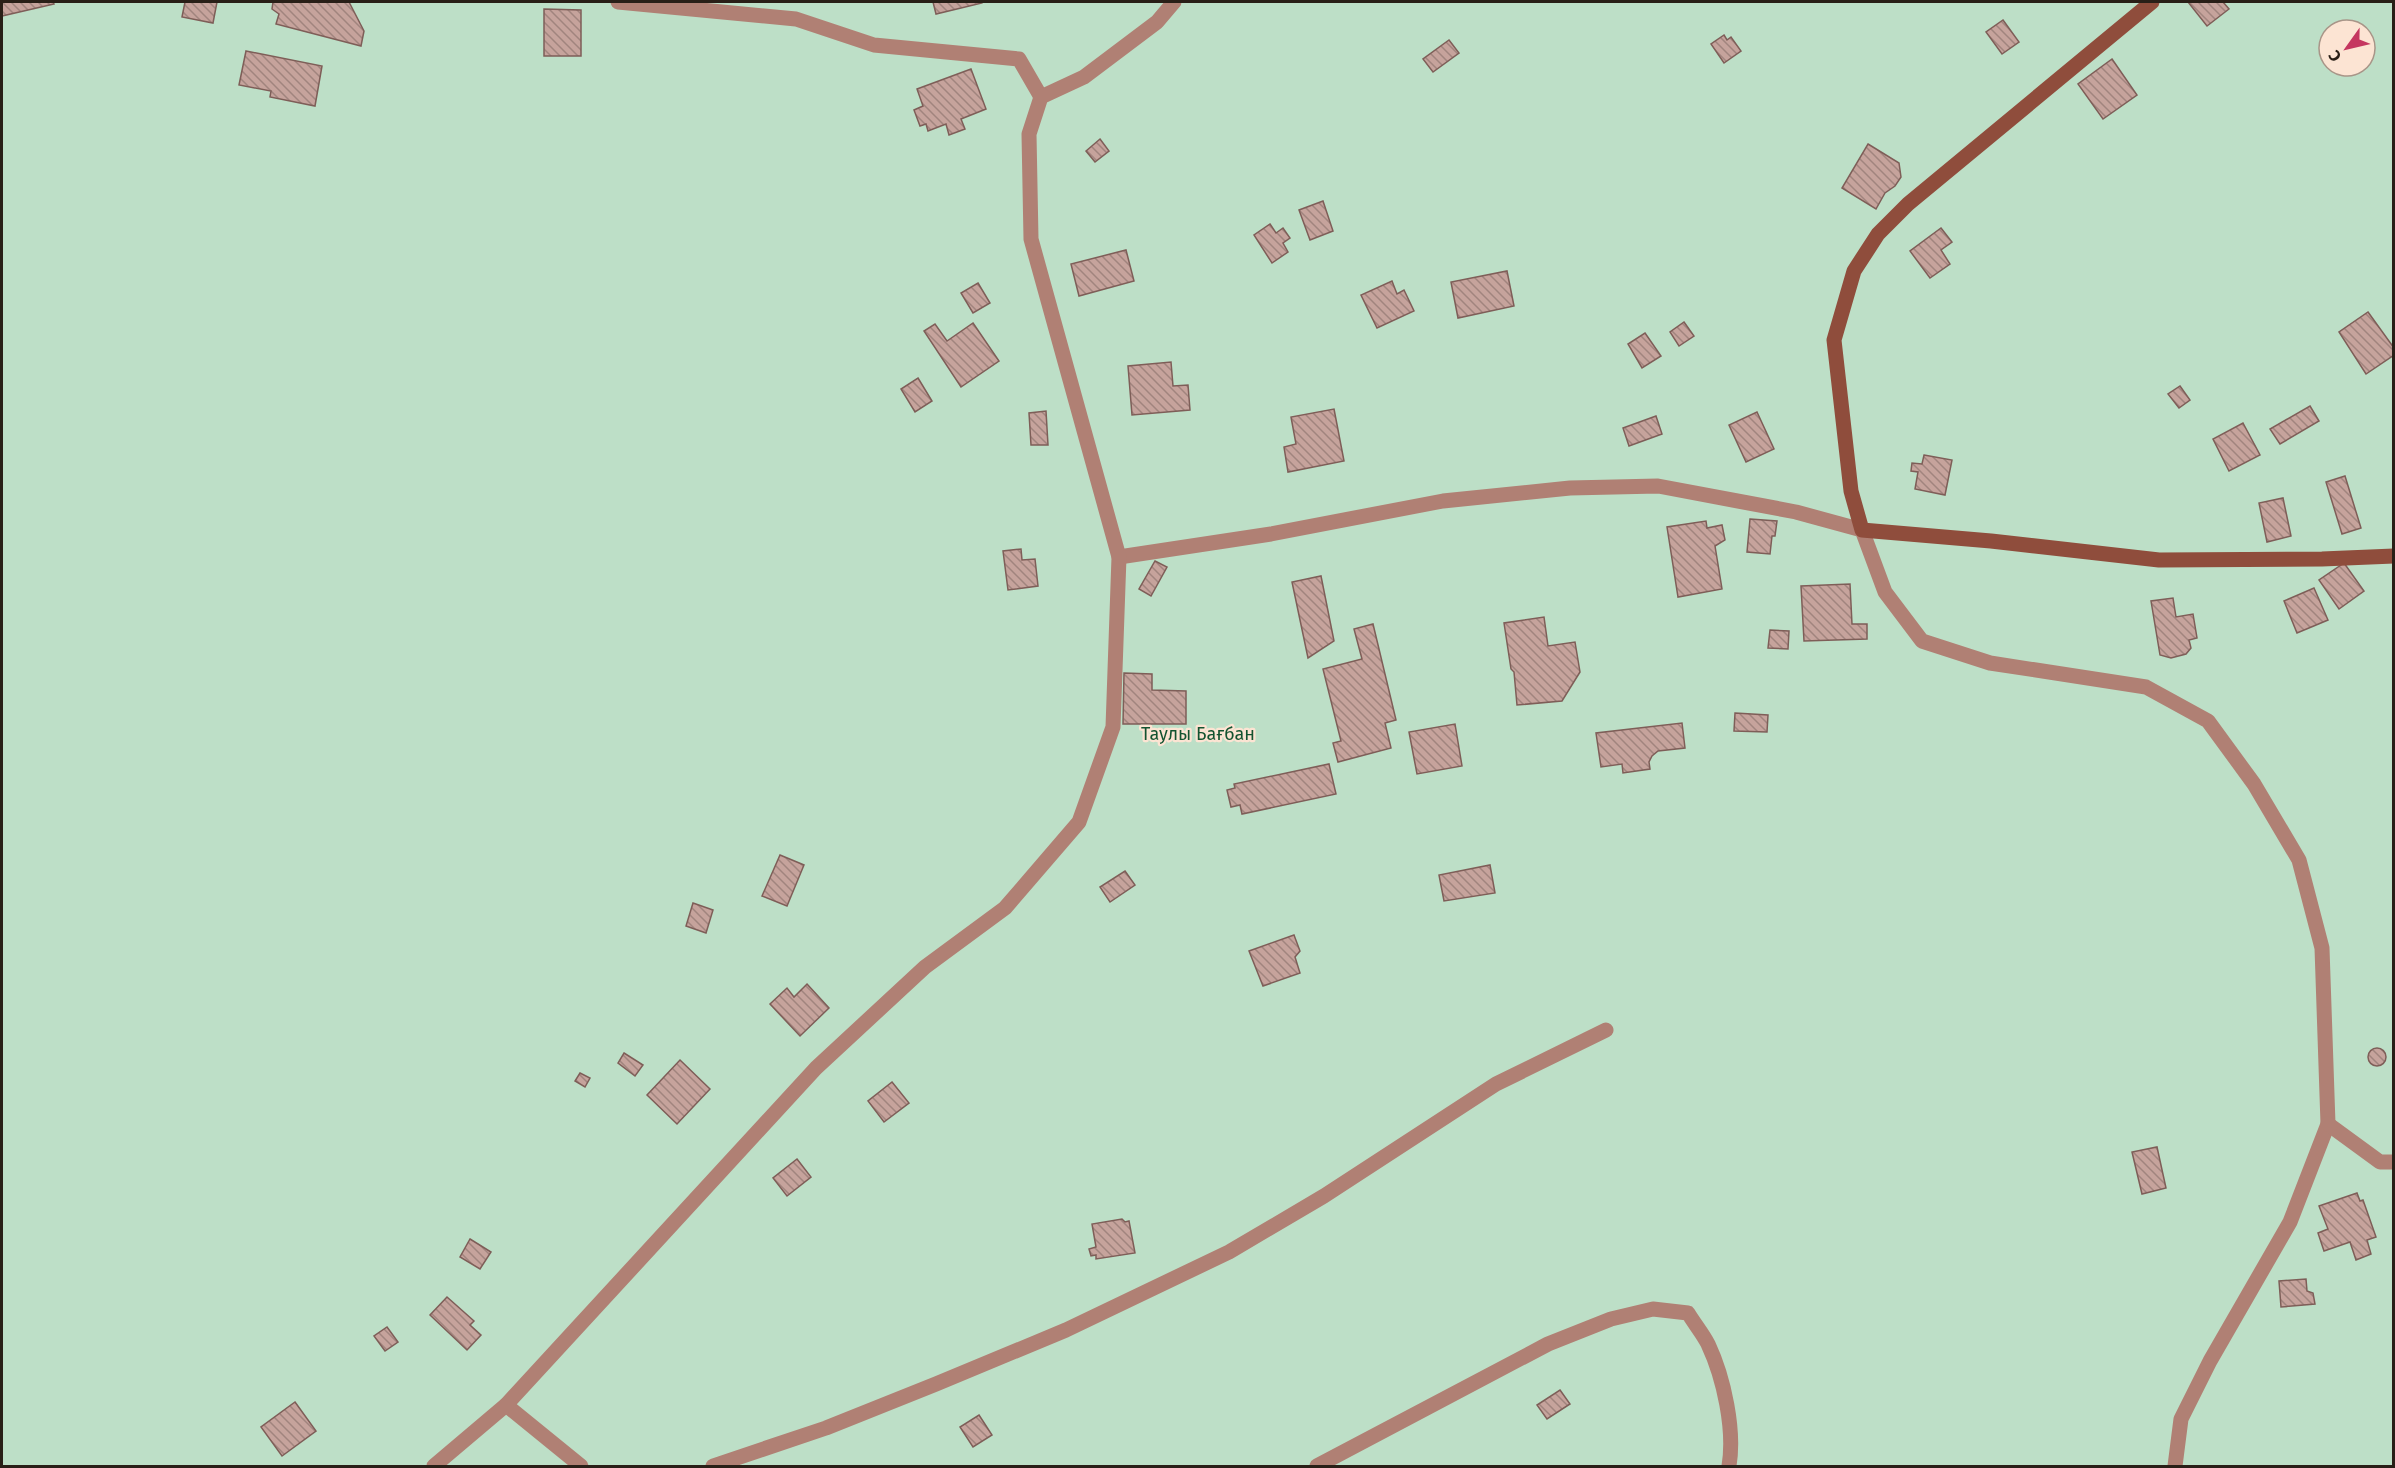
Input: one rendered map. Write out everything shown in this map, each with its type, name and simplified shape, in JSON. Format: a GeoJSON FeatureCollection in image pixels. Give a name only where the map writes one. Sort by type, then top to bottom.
{"type":"FeatureCollection","features":[{"type":"Feature","properties":{"kind":"street"},"geometry":{"type":"LineString","coordinates":[[618,2],[796,19],[874,45],[1019,59],[1041,97]]}},
{"type":"Feature","properties":{"kind":"street"},"geometry":{"type":"LineString","coordinates":[[434,1467],[506,1405],[816,1068],[925,967],[1005,908],[1079,822],[1113,727],[1119,557],[1031,239],[1029,134],[1041,97],[1084,77],[1157,22],[1174,2]]}},
{"type":"Feature","properties":{"kind":"street"},"geometry":{"type":"LineString","coordinates":[[2152,2],[1908,204],[1878,234],[1854,271],[1834,340],[1851,491],[1885,592],[1922,641],[1990,663],[2146,687],[2208,721],[2254,784],[2299,860],[2322,948],[2328,1124],[2290,1222],[2210,1361],[2181,1419],[2175,1467]]}},
{"type":"Feature","properties":{"kind":"street"},"geometry":{"type":"LineString","coordinates":[[1119,557],[1271,534],[1443,501],[1570,488],[1658,486],[1796,512],[1863,530],[1991,541],[2159,560],[2394,556]]}},
{"type":"Feature","properties":{"kind":"street"},"geometry":{"type":"LineString","coordinates":[[713,1467],[826,1428],[1012,1352],[1229,1252],[1324,1196],[1496,1084],[1606,1030]]}},
{"type":"Feature","properties":{"kind":"street"},"geometry":{"type":"LineString","coordinates":[[2328,1124],[2380,1162],[2394,1162]]}},
{"type":"Feature","properties":{"kind":"street"},"geometry":{"type":"LineString","coordinates":[[1317,1467],[1548,1344],[1611,1319],[1653,1309],[1688,1313],[1708,1345],[1726,1399],[1732,1451],[1729,1467]]}},
{"type":"Feature","properties":{"kind":"street"},"geometry":{"type":"LineString","coordinates":[[506,1405],[581,1467]]}},
{"type":"Feature","properties":{"kind":"green space","name":"Таулы Бағбан"},"geometry":{"type":"Polygon","coordinates":[[[2,2],[2393,2],[2393,1466],[2,1466],[2,2]]]}},
{"type":"Feature","properties":{"kind":"building"},"geometry":{"type":"Polygon","coordinates":[[[2,2],[53,2],[54,4],[2,16],[2,2]]]}},
{"type":"Feature","properties":{"kind":"building"},"geometry":{"type":"Polygon","coordinates":[[[185,2],[217,2],[213,23],[182,17],[185,2]]]}},
{"type":"Feature","properties":{"kind":"building"},"geometry":{"type":"Polygon","coordinates":[[[273,2],[349,2],[364,31],[361,46],[276,24],[279,14],[272,9],[273,2]]]}},
{"type":"Feature","properties":{"kind":"building"},"geometry":{"type":"Polygon","coordinates":[[[933,2],[982,2],[982,3],[936,14],[933,2]]]}},
{"type":"Feature","properties":{"kind":"building"},"geometry":{"type":"Polygon","coordinates":[[[2188,2],[2223,2],[2229,9],[2207,26],[2188,2]]]}},
{"type":"Feature","properties":{"kind":"building"},"geometry":{"type":"Polygon","coordinates":[[[544,9],[581,10],[581,56],[544,56],[544,9]]]}},
{"type":"Feature","properties":{"kind":"building"},"geometry":{"type":"Polygon","coordinates":[[[2003,20],[2019,42],[2002,54],[1986,32],[2003,20]]]}},
{"type":"Feature","properties":{"kind":"building"},"geometry":{"type":"Polygon","coordinates":[[[1724,35],[1727,40],[1731,37],[1741,51],[1724,63],[1711,44],[1724,35]]]}},
{"type":"Feature","properties":{"kind":"building"},"geometry":{"type":"Polygon","coordinates":[[[1449,40],[1459,53],[1433,72],[1423,59],[1449,40]]]}},
{"type":"Feature","properties":{"kind":"building"},"geometry":{"type":"Polygon","coordinates":[[[246,51],[322,66],[315,106],[270,97],[271,91],[239,85],[246,51]]]}},
{"type":"Feature","properties":{"kind":"building"},"geometry":{"type":"Polygon","coordinates":[[[2112,59],[2137,95],[2103,119],[2078,84],[2112,59]]]}},
{"type":"Feature","properties":{"kind":"building"},"geometry":{"type":"Polygon","coordinates":[[[971,69],[986,109],[961,119],[965,129],[949,135],[946,124],[928,131],[926,124],[920,126],[914,110],[923,106],[917,89],[971,69]]]}},
{"type":"Feature","properties":{"kind":"building"},"geometry":{"type":"Polygon","coordinates":[[[1100,139],[1109,151],[1095,162],[1086,151],[1100,139]]]}},
{"type":"Feature","properties":{"kind":"building"},"geometry":{"type":"Polygon","coordinates":[[[1868,144],[1899,163],[1901,177],[1895,186],[1885,193],[1876,209],[1842,188],[1868,144]]]}},
{"type":"Feature","properties":{"kind":"building"},"geometry":{"type":"Polygon","coordinates":[[[1323,201],[1333,231],[1310,240],[1299,210],[1323,201]]]}},
{"type":"Feature","properties":{"kind":"building"},"geometry":{"type":"Polygon","coordinates":[[[1270,224],[1276,233],[1283,228],[1290,238],[1283,243],[1288,252],[1272,263],[1254,235],[1270,224]]]}},
{"type":"Feature","properties":{"kind":"building"},"geometry":{"type":"Polygon","coordinates":[[[1941,228],[1952,242],[1941,250],[1950,264],[1930,278],[1910,251],[1941,228]]]}},
{"type":"Feature","properties":{"kind":"building"},"geometry":{"type":"Polygon","coordinates":[[[1126,250],[1134,281],[1079,296],[1071,264],[1126,250]]]}},
{"type":"Feature","properties":{"kind":"building"},"geometry":{"type":"Polygon","coordinates":[[[1507,271],[1514,306],[1458,318],[1451,282],[1507,271]]]}},
{"type":"Feature","properties":{"kind":"building"},"geometry":{"type":"Polygon","coordinates":[[[1392,281],[1397,294],[1404,290],[1414,311],[1377,328],[1361,295],[1392,281]]]}},
{"type":"Feature","properties":{"kind":"building"},"geometry":{"type":"Polygon","coordinates":[[[978,283],[990,303],[973,313],[961,293],[978,283]]]}},
{"type":"Feature","properties":{"kind":"building"},"geometry":{"type":"Polygon","coordinates":[[[2368,312],[2394,348],[2394,355],[2366,374],[2339,332],[2368,312]]]}},
{"type":"Feature","properties":{"kind":"building"},"geometry":{"type":"Polygon","coordinates":[[[1684,322],[1694,336],[1679,346],[1670,332],[1684,322]]]}},
{"type":"Feature","properties":{"kind":"building"},"geometry":{"type":"Polygon","coordinates":[[[973,323],[999,361],[961,387],[924,331],[935,324],[947,341],[973,323]]]}},
{"type":"Feature","properties":{"kind":"building"},"geometry":{"type":"Polygon","coordinates":[[[1645,333],[1661,356],[1642,368],[1628,344],[1645,333]]]}},
{"type":"Feature","properties":{"kind":"building"},"geometry":{"type":"Polygon","coordinates":[[[1171,362],[1173,386],[1188,385],[1190,410],[1132,415],[1128,366],[1171,362]]]}},
{"type":"Feature","properties":{"kind":"building"},"geometry":{"type":"Polygon","coordinates":[[[918,378],[932,401],[915,412],[901,389],[918,378]]]}},
{"type":"Feature","properties":{"kind":"building"},"geometry":{"type":"Polygon","coordinates":[[[2180,386],[2190,400],[2179,408],[2168,394],[2180,386]]]}},
{"type":"Feature","properties":{"kind":"building"},"geometry":{"type":"Polygon","coordinates":[[[2310,406],[2319,421],[2280,444],[2270,429],[2310,406]]]}},
{"type":"Feature","properties":{"kind":"building"},"geometry":{"type":"Polygon","coordinates":[[[1334,409],[1344,461],[1288,472],[1284,447],[1296,444],[1291,417],[1334,409]]]}},
{"type":"Feature","properties":{"kind":"building"},"geometry":{"type":"Polygon","coordinates":[[[1046,411],[1048,445],[1031,445],[1029,413],[1046,411]]]}},
{"type":"Feature","properties":{"kind":"building"},"geometry":{"type":"Polygon","coordinates":[[[1757,412],[1774,449],[1746,462],[1729,425],[1757,412]]]}},
{"type":"Feature","properties":{"kind":"building"},"geometry":{"type":"Polygon","coordinates":[[[1656,416],[1662,434],[1629,446],[1623,428],[1656,416]]]}},
{"type":"Feature","properties":{"kind":"building"},"geometry":{"type":"Polygon","coordinates":[[[2243,423],[2260,455],[2229,471],[2213,439],[2243,423]]]}},
{"type":"Feature","properties":{"kind":"building"},"geometry":{"type":"Polygon","coordinates":[[[1924,455],[1952,460],[1945,495],[1915,489],[1918,472],[1911,471],[1912,463],[1922,464],[1924,455]]]}},
{"type":"Feature","properties":{"kind":"building"},"geometry":{"type":"Polygon","coordinates":[[[2345,476],[2361,528],[2342,534],[2326,482],[2345,476]]]}},
{"type":"Feature","properties":{"kind":"building"},"geometry":{"type":"Polygon","coordinates":[[[2283,498],[2291,536],[2267,542],[2259,503],[2283,498]]]}},
{"type":"Feature","properties":{"kind":"building"},"geometry":{"type":"Polygon","coordinates":[[[1750,519],[1777,521],[1770,554],[1747,552],[1750,519]]]}},
{"type":"Feature","properties":{"kind":"building"},"geometry":{"type":"Polygon","coordinates":[[[1706,521],[1707,528],[1722,525],[1725,540],[1715,546],[1722,589],[1678,597],[1667,527],[1706,521]]]}},
{"type":"Feature","properties":{"kind":"building"},"geometry":{"type":"Polygon","coordinates":[[[1021,549],[1022,560],[1035,559],[1038,586],[1008,590],[1003,551],[1021,549]]]}},
{"type":"Feature","properties":{"kind":"building"},"geometry":{"type":"Polygon","coordinates":[[[1155,561],[1167,567],[1151,596],[1139,589],[1155,561]]]}},
{"type":"Feature","properties":{"kind":"building"},"geometry":{"type":"Polygon","coordinates":[[[2344,563],[2364,591],[2339,609],[2319,580],[2344,563]]]}},
{"type":"Feature","properties":{"kind":"building"},"geometry":{"type":"Polygon","coordinates":[[[1321,576],[1334,641],[1308,658],[1292,582],[1321,576]]]}},
{"type":"Feature","properties":{"kind":"building"},"geometry":{"type":"Polygon","coordinates":[[[1850,584],[1852,624],[1867,624],[1867,639],[1804,641],[1801,586],[1850,584]]]}},
{"type":"Feature","properties":{"kind":"building"},"geometry":{"type":"Polygon","coordinates":[[[2314,588],[2328,620],[2297,633],[2284,601],[2314,588]]]}},
{"type":"Feature","properties":{"kind":"building"},"geometry":{"type":"Polygon","coordinates":[[[2173,598],[2176,617],[2193,614],[2197,638],[2189,640],[2191,648],[2186,654],[2171,658],[2160,655],[2151,601],[2173,598]]]}},
{"type":"Feature","properties":{"kind":"building"},"geometry":{"type":"Polygon","coordinates":[[[1544,617],[1548,646],[1575,642],[1580,672],[1562,701],[1517,705],[1514,672],[1511,669],[1504,623],[1544,617]]]}},
{"type":"Feature","properties":{"kind":"building"},"geometry":{"type":"Polygon","coordinates":[[[1373,624],[1396,720],[1385,723],[1391,748],[1338,762],[1333,743],[1341,741],[1323,669],[1362,659],[1354,629],[1373,624]]]}},
{"type":"Feature","properties":{"kind":"building"},"geometry":{"type":"Polygon","coordinates":[[[1770,630],[1789,631],[1788,649],[1768,648],[1770,630]]]}},
{"type":"Feature","properties":{"kind":"building"},"geometry":{"type":"Polygon","coordinates":[[[1124,673],[1152,674],[1152,690],[1186,691],[1186,724],[1123,724],[1124,673]]]}},
{"type":"Feature","properties":{"kind":"building"},"geometry":{"type":"Polygon","coordinates":[[[1735,713],[1768,715],[1767,732],[1734,731],[1735,713]]]}},
{"type":"Feature","properties":{"kind":"building"},"geometry":{"type":"Polygon","coordinates":[[[1682,723],[1685,748],[1658,751],[1649,762],[1650,769],[1623,773],[1622,764],[1601,767],[1596,733],[1682,723]]]}},
{"type":"Feature","properties":{"kind":"building"},"geometry":{"type":"Polygon","coordinates":[[[1455,724],[1462,766],[1417,774],[1409,732],[1455,724]]]}},
{"type":"Feature","properties":{"kind":"building"},"geometry":{"type":"Polygon","coordinates":[[[1329,764],[1336,794],[1242,814],[1240,805],[1231,807],[1227,790],[1235,788],[1234,784],[1329,764]]]}},
{"type":"Feature","properties":{"kind":"building"},"geometry":{"type":"Polygon","coordinates":[[[780,855],[804,865],[787,906],[762,896],[780,855]]]}},
{"type":"Feature","properties":{"kind":"building"},"geometry":{"type":"Polygon","coordinates":[[[1490,865],[1495,893],[1444,901],[1439,875],[1490,865]]]}},
{"type":"Feature","properties":{"kind":"building"},"geometry":{"type":"Polygon","coordinates":[[[1125,871],[1135,885],[1110,902],[1100,887],[1125,871]]]}},
{"type":"Feature","properties":{"kind":"building"},"geometry":{"type":"Polygon","coordinates":[[[693,903],[713,910],[706,933],[686,926],[693,903]]]}},
{"type":"Feature","properties":{"kind":"building"},"geometry":{"type":"Polygon","coordinates":[[[1294,935],[1300,951],[1295,957],[1300,973],[1263,986],[1249,951],[1294,935]]]}},
{"type":"Feature","properties":{"kind":"building"},"geometry":{"type":"Polygon","coordinates":[[[807,984],[829,1008],[800,1036],[770,1004],[787,988],[794,997],[807,984]]]}},
{"type":"Feature","properties":{"kind":"building"},"geometry":{"type":"Polygon","coordinates":[[[2373,1048],[2381,1048],[2386,1053],[2384,1064],[2373,1066],[2368,1061],[2368,1053],[2373,1048]]]}},
{"type":"Feature","properties":{"kind":"building"},"geometry":{"type":"Polygon","coordinates":[[[624,1053],[643,1065],[635,1076],[618,1063],[624,1053]]]}},
{"type":"Feature","properties":{"kind":"building"},"geometry":{"type":"Polygon","coordinates":[[[680,1060],[710,1089],[677,1124],[647,1095],[680,1060]]]}},
{"type":"Feature","properties":{"kind":"building"},"geometry":{"type":"Polygon","coordinates":[[[580,1073],[590,1078],[585,1087],[575,1081],[580,1073]]]}},
{"type":"Feature","properties":{"kind":"building"},"geometry":{"type":"Polygon","coordinates":[[[892,1082],[909,1103],[884,1122],[868,1101],[892,1082]]]}},
{"type":"Feature","properties":{"kind":"building"},"geometry":{"type":"Polygon","coordinates":[[[2157,1147],[2166,1188],[2142,1194],[2132,1152],[2157,1147]]]}},
{"type":"Feature","properties":{"kind":"building"},"geometry":{"type":"Polygon","coordinates":[[[797,1159],[811,1177],[787,1196],[773,1178],[797,1159]]]}},
{"type":"Feature","properties":{"kind":"building"},"geometry":{"type":"Polygon","coordinates":[[[2357,1193],[2360,1201],[2363,1200],[2376,1237],[2367,1240],[2371,1254],[2356,1260],[2350,1242],[2324,1251],[2318,1233],[2328,1229],[2319,1206],[2357,1193]]]}},
{"type":"Feature","properties":{"kind":"building"},"geometry":{"type":"Polygon","coordinates":[[[1122,1219],[1125,1222],[1129,1221],[1135,1253],[1096,1259],[1096,1255],[1091,1256],[1089,1249],[1096,1247],[1092,1224],[1122,1219]]]}},
{"type":"Feature","properties":{"kind":"building"},"geometry":{"type":"Polygon","coordinates":[[[470,1239],[491,1252],[480,1269],[460,1257],[470,1239]]]}},
{"type":"Feature","properties":{"kind":"building"},"geometry":{"type":"Polygon","coordinates":[[[2306,1279],[2307,1291],[2313,1293],[2315,1304],[2281,1307],[2279,1281],[2306,1279]]]}},
{"type":"Feature","properties":{"kind":"building"},"geometry":{"type":"Polygon","coordinates":[[[447,1297],[474,1321],[470,1325],[481,1335],[467,1350],[430,1315],[447,1297]]]}},
{"type":"Feature","properties":{"kind":"building"},"geometry":{"type":"Polygon","coordinates":[[[387,1327],[398,1342],[385,1351],[374,1336],[387,1327]]]}},
{"type":"Feature","properties":{"kind":"building"},"geometry":{"type":"Polygon","coordinates":[[[1560,1390],[1570,1404],[1547,1419],[1537,1405],[1560,1390]]]}},
{"type":"Feature","properties":{"kind":"building"},"geometry":{"type":"Polygon","coordinates":[[[295,1402],[316,1431],[282,1456],[261,1427],[295,1402]]]}},
{"type":"Feature","properties":{"kind":"building"},"geometry":{"type":"Polygon","coordinates":[[[979,1415],[992,1435],[973,1447],[960,1427],[979,1415]]]}}]}
